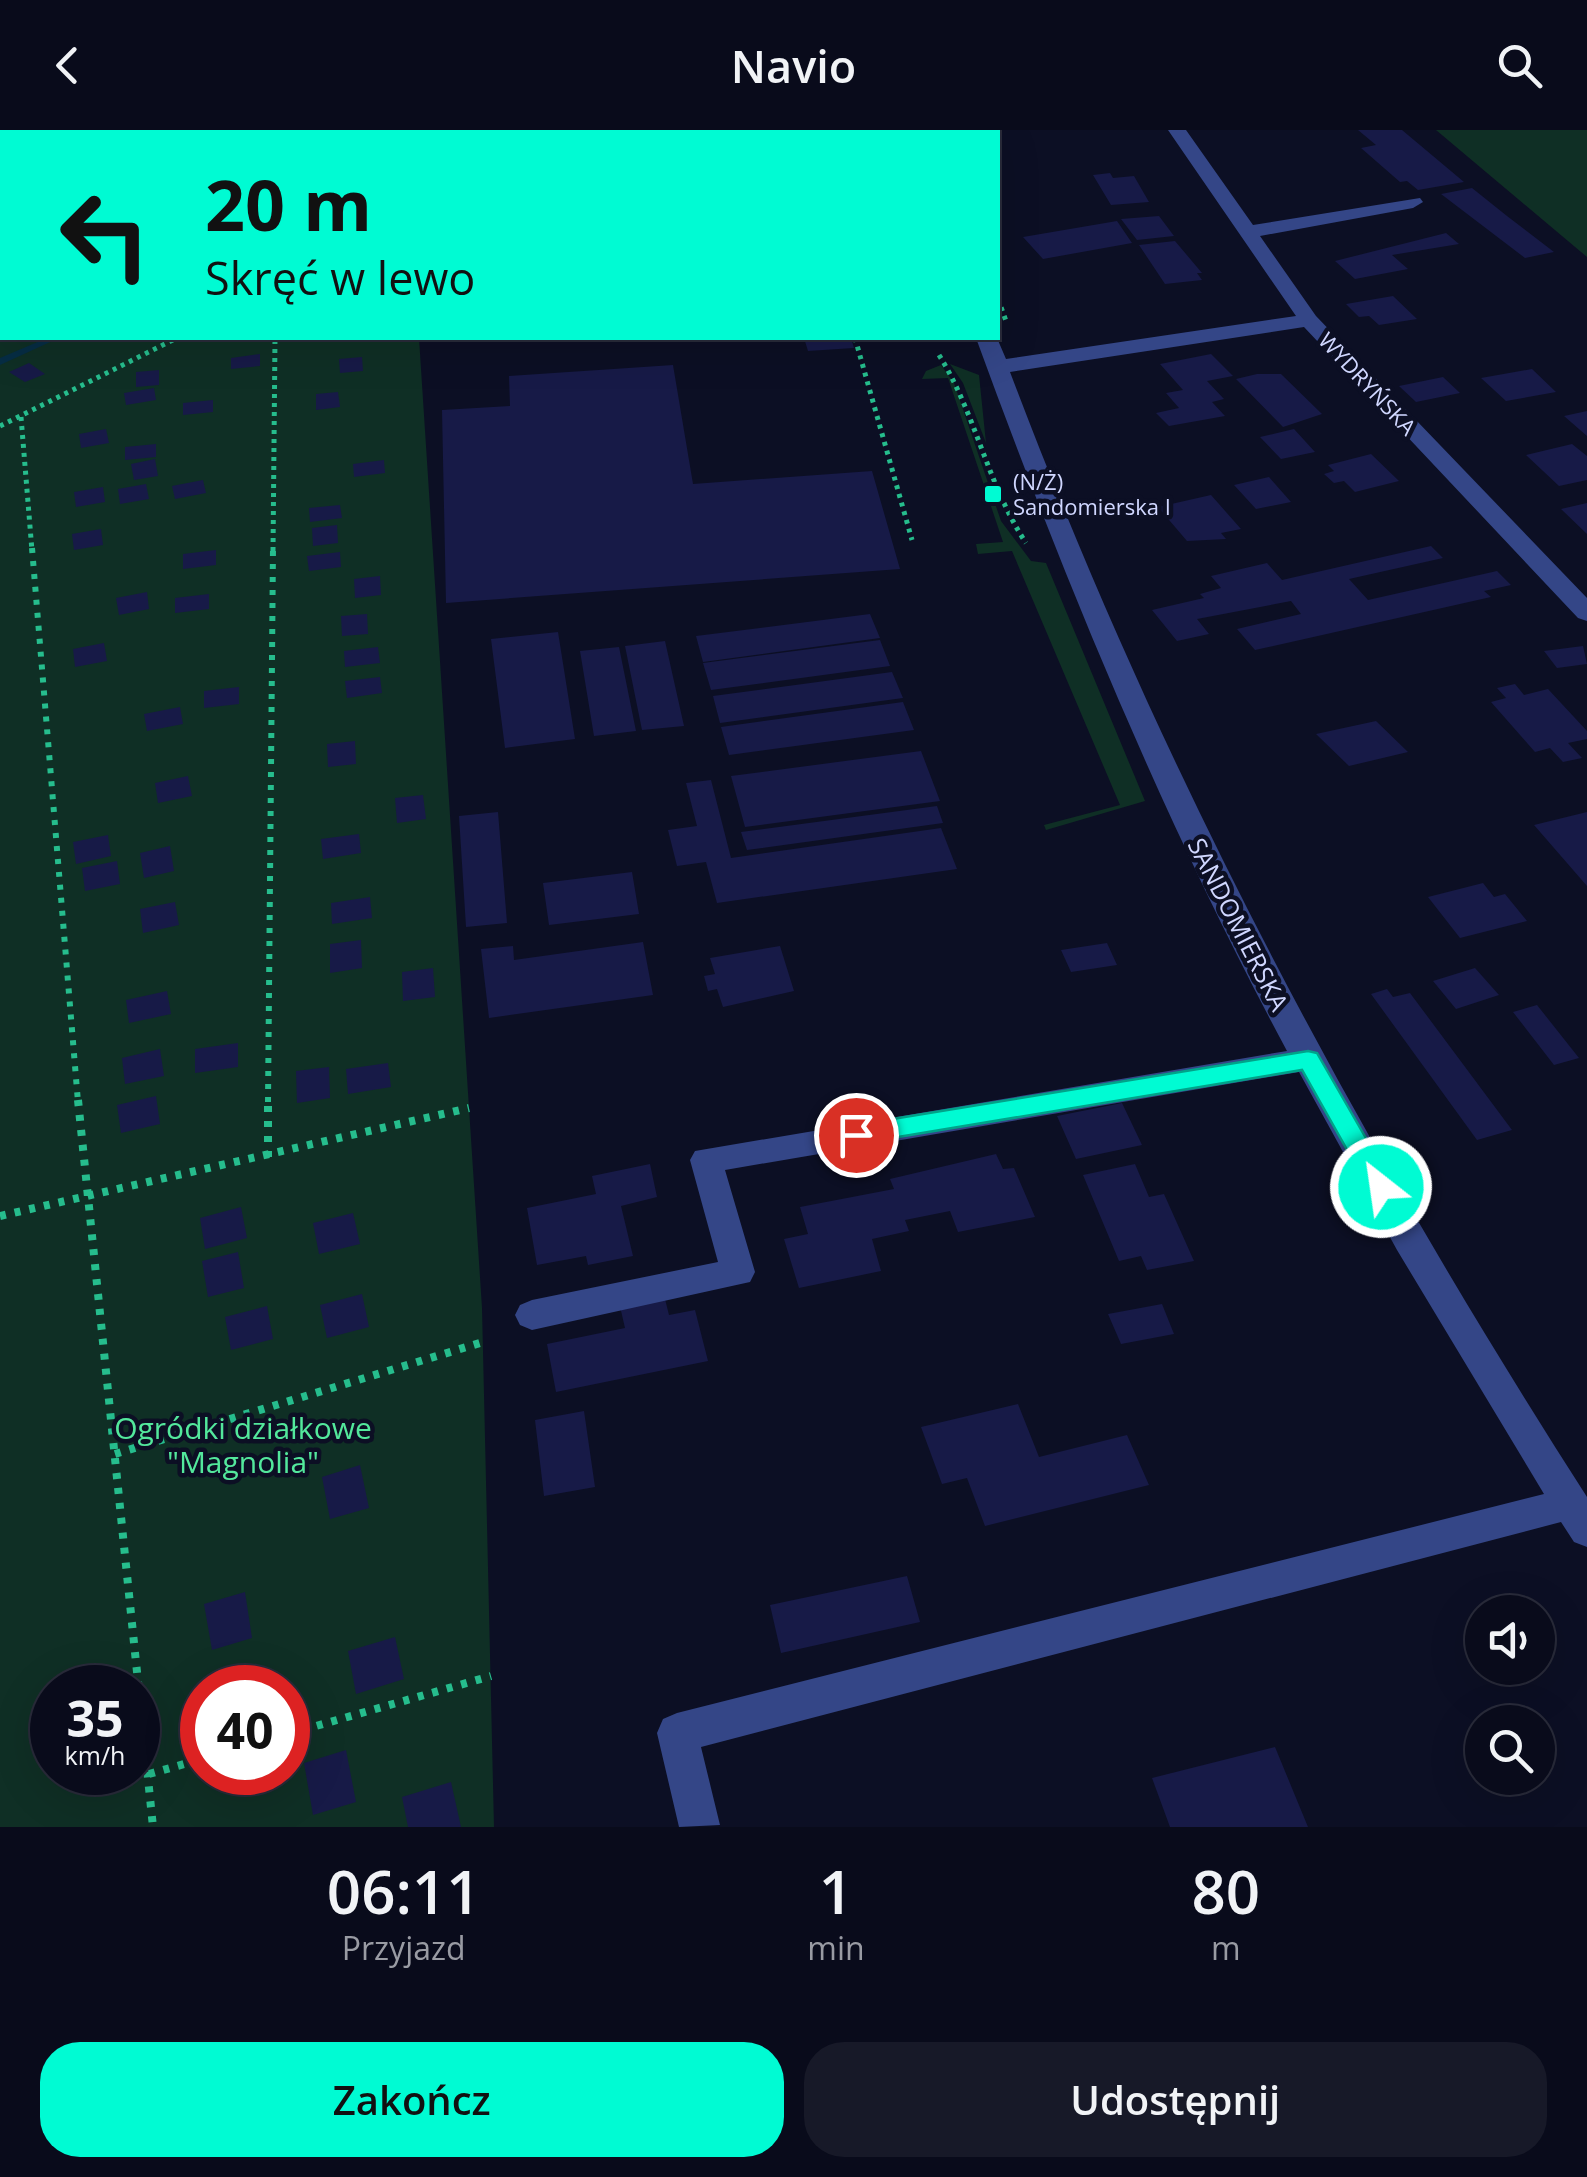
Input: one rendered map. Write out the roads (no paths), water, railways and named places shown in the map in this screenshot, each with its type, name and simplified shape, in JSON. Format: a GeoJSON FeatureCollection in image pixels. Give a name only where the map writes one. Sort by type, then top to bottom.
{"type":"FeatureCollection","features":[{"type":"Feature","properties":{"kind":"street","name":"WYDRYŃSKA"},"geometry":{"type":"LineString","coordinates":[[1177,130],[1309,320],[1587,613]]}},
{"type":"Feature","properties":{"kind":"street"},"geometry":{"type":"LineString","coordinates":[[1248,232],[1412,202]]}},
{"type":"Feature","properties":{"kind":"street"},"geometry":{"type":"LineString","coordinates":[[998,367],[1309,320]]}},
{"type":"Feature","properties":{"kind":"street","name":"SANDOMIERSKA"},"geometry":{"type":"LineString","coordinates":[[988,340],[1083,591],[1148,740],[1308,1060],[1454,1314],[1578,1516]]}},
{"type":"Feature","properties":{"kind":"street"},"geometry":{"type":"LineString","coordinates":[[532,1315],[738,1272],[706,1160],[1308,1060]]}},
{"type":"Feature","properties":{"kind":"street"},"geometry":{"type":"LineString","coordinates":[[700,1824],[676,1733],[1532,1515],[1578,1516]]}},
{"type":"Feature","properties":{"kind":"waterway"},"geometry":{"type":"LineString","coordinates":[[0,362],[50,340]]}},
{"type":"Feature","properties":{"kind":"place","name":"(N/Ż) Sandomierska I"},"geometry":{"type":"Point","coordinates":[993,494]}},
{"type":"Feature","properties":{"kind":"park label","name":"Ogródki działkowe \"Magnolia\""},"geometry":{"type":"Point","coordinates":[243,1444]}}]}
